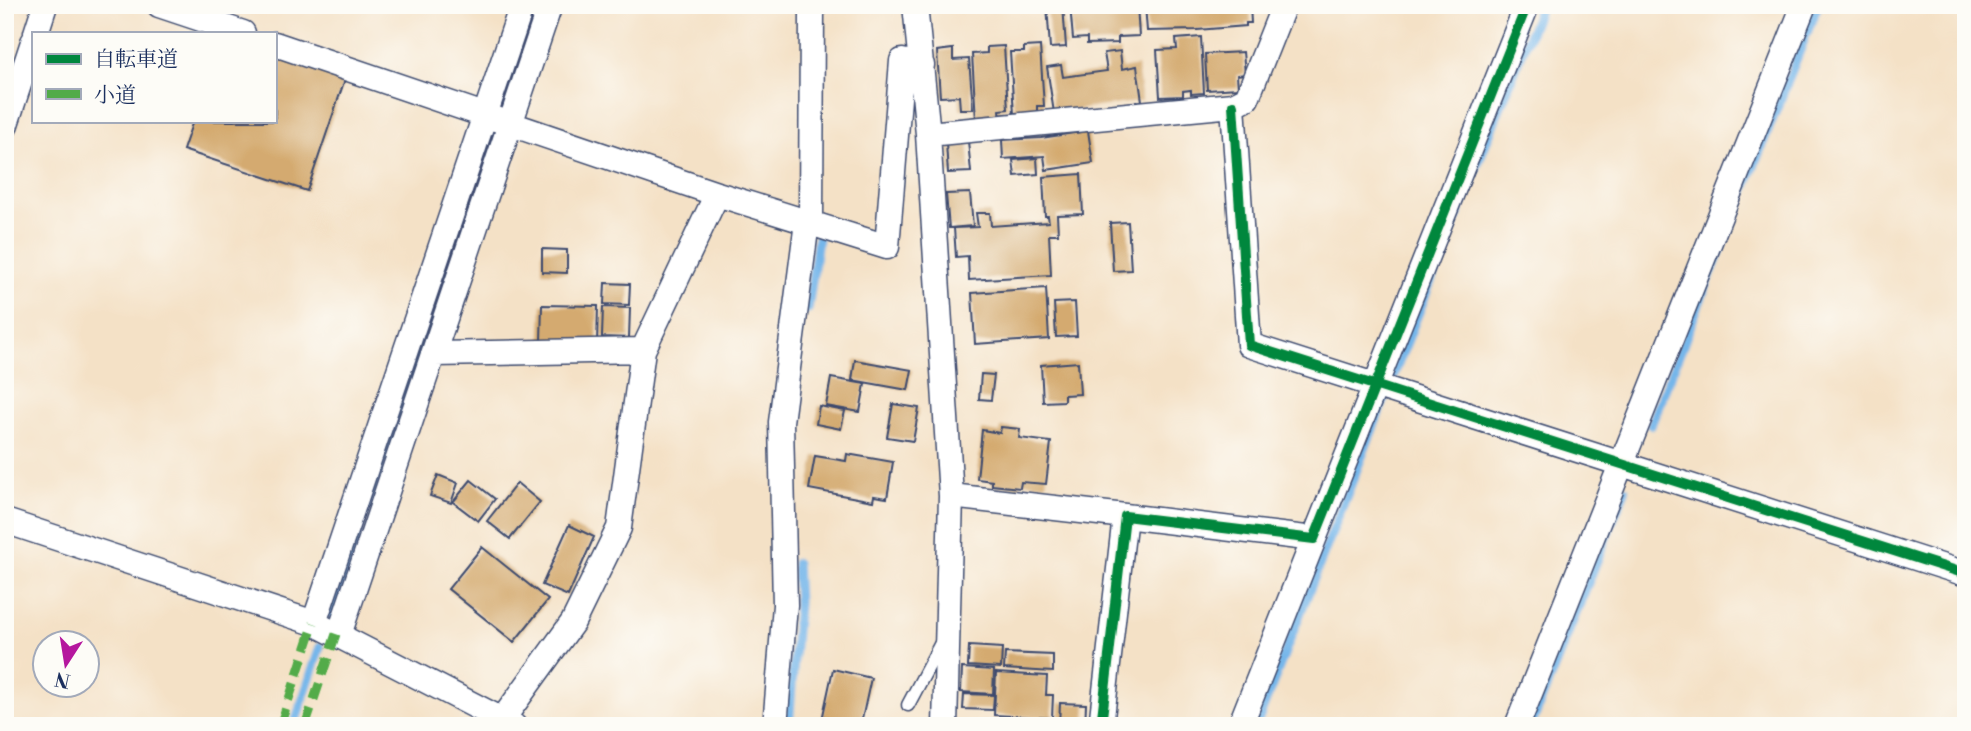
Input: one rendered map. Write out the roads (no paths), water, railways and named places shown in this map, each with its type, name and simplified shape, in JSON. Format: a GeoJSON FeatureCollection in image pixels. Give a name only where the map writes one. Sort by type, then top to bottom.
{"type":"FeatureCollection","features":[{"type":"Feature","properties":{"kind":"street"},"geometry":{"type":"LineString","coordinates":[[36,32],[46,5]]}},
{"type":"Feature","properties":{"kind":"street"},"geometry":{"type":"LineString","coordinates":[[159,5],[240,32]]}},
{"type":"Feature","properties":{"kind":"street"},"geometry":{"type":"LineString","coordinates":[[314,623],[522,5]]}},
{"type":"Feature","properties":{"kind":"street"},"geometry":{"type":"LineString","coordinates":[[340,635],[550,5]]}},
{"type":"Feature","properties":{"kind":"street"},"geometry":{"type":"LineString","coordinates":[[775,726],[785,606],[781,422],[809,223],[812,5]]}},
{"type":"Feature","properties":{"kind":"street"},"geometry":{"type":"LineString","coordinates":[[915,5],[928,134],[951,496],[945,726]]}},
{"type":"Feature","properties":{"kind":"street"},"geometry":{"type":"LineString","coordinates":[[928,134],[1233,105],[1247,98],[1284,5]]}},
{"type":"Feature","properties":{"kind":"street"},"geometry":{"type":"LineString","coordinates":[[1240,726],[1527,5]]}},
{"type":"Feature","properties":{"kind":"street"},"geometry":{"type":"LineString","coordinates":[[1517,726],[1804,5]]}},
{"type":"Feature","properties":{"kind":"street"},"geometry":{"type":"LineString","coordinates":[[276,44],[717,194],[887,247],[902,61],[922,65]]}},
{"type":"Feature","properties":{"kind":"street"},"geometry":{"type":"LineString","coordinates":[[5,127],[32,45]]}},
{"type":"Feature","properties":{"kind":"street"},"geometry":{"type":"LineString","coordinates":[[1233,105],[1249,345],[1966,574]]}},
{"type":"Feature","properties":{"kind":"street"},"geometry":{"type":"LineString","coordinates":[[5,521],[314,623],[508,723],[573,622],[619,528],[643,350],[717,194]]}},
{"type":"Feature","properties":{"kind":"street"},"geometry":{"type":"LineString","coordinates":[[435,354],[643,350]]}},
{"type":"Feature","properties":{"kind":"street"},"geometry":{"type":"LineString","coordinates":[[951,496],[1314,539]]}},
{"type":"Feature","properties":{"kind":"street"},"geometry":{"type":"LineString","coordinates":[[1101,726],[1125,516]]}},
{"type":"Feature","properties":{"kind":"lane"},"geometry":{"type":"LineString","coordinates":[[908,705],[948,630]]}},
{"type":"Feature","properties":{"kind":"waterway"},"geometry":{"type":"LineString","coordinates":[[500,109],[535,5]]}},
{"type":"Feature","properties":{"kind":"waterway"},"geometry":{"type":"LineString","coordinates":[[1393,377],[1541,5]]}},
{"type":"Feature","properties":{"kind":"waterway"},"geometry":{"type":"LineString","coordinates":[[1651,425],[1818,5]]}},
{"type":"Feature","properties":{"kind":"waterway"},"geometry":{"type":"LineString","coordinates":[[331,614],[494,128]]}},
{"type":"Feature","properties":{"kind":"waterway"},"geometry":{"type":"LineString","coordinates":[[808,309],[818,238]]}},
{"type":"Feature","properties":{"kind":"waterway"},"geometry":{"type":"LineString","coordinates":[[1256,726],[1385,398]]}},
{"type":"Feature","properties":{"kind":"waterway"},"geometry":{"type":"LineString","coordinates":[[1531,726],[1625,490]]}},
{"type":"Feature","properties":{"kind":"waterway"},"geometry":{"type":"LineString","coordinates":[[789,726],[798,603],[796,563]]}},
{"type":"Feature","properties":{"kind":"waterway"},"geometry":{"type":"LineString","coordinates":[[294,726],[320,647]]}}]}
